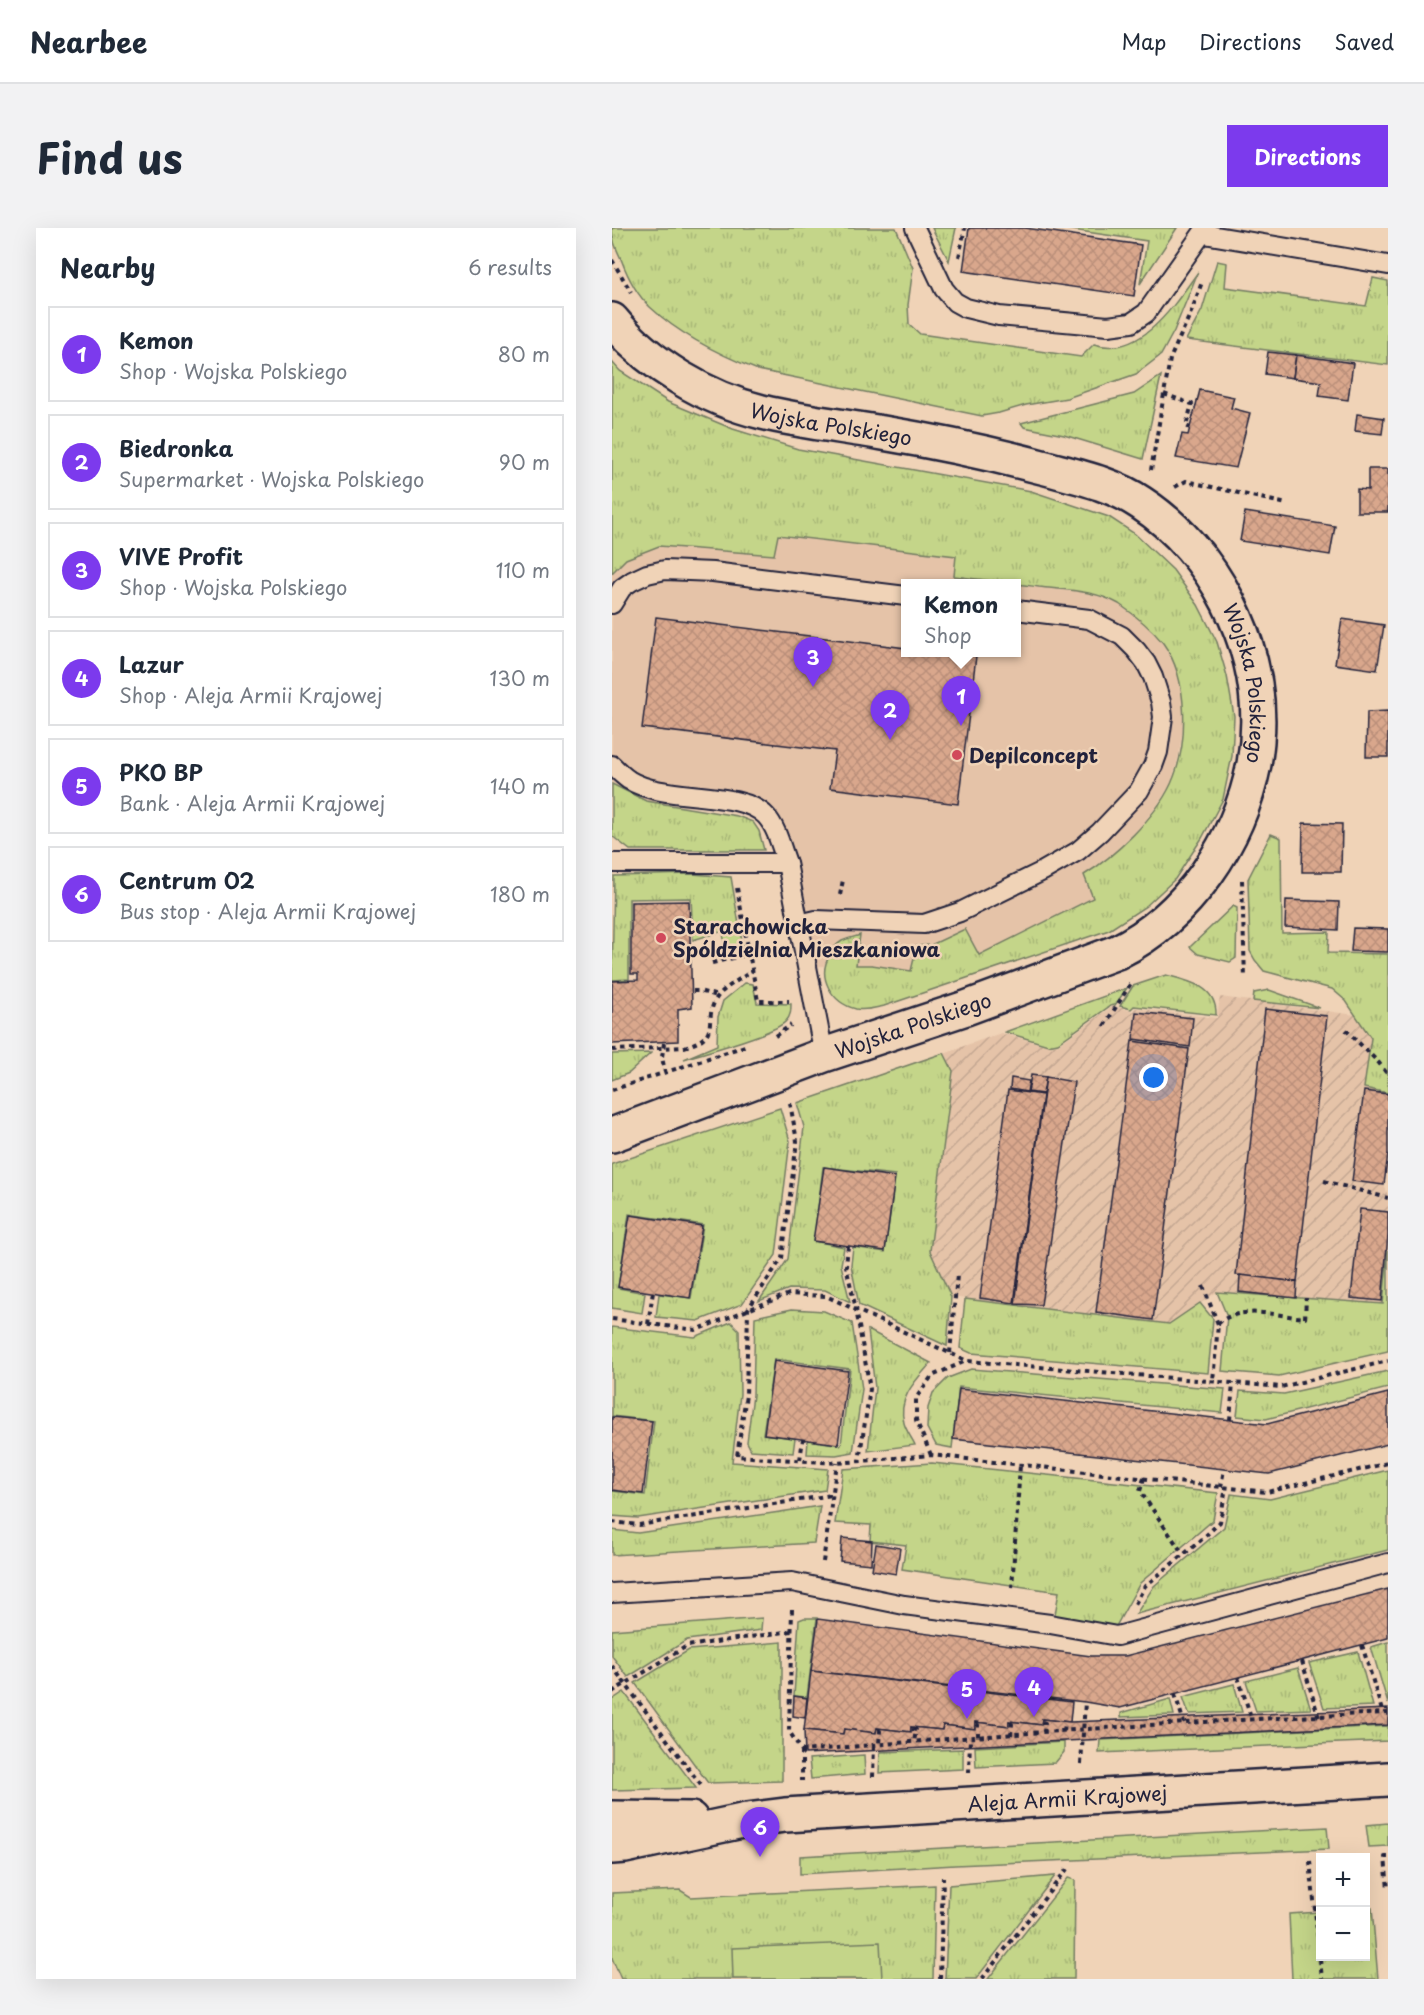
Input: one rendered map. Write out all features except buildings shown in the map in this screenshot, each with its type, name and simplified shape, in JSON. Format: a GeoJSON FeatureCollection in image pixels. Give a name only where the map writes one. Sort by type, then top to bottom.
{"type":"FeatureCollection","features":[{"type":"Feature","properties":{"kind":"street","name":"Wojska Polskiego"},"geometry":{"type":"LineString","coordinates":[[612,320],[648,354],[682,378],[723,399],[761,412],[978,451],[1106,485],[1140,502],[1166,522],[1209,569],[1240,626],[1249,650],[1259,708],[1258,743],[1251,779],[1230,836],[1209,869],[1186,898],[1143,938],[1117,952],[966,1008],[824,1055],[612,1135]]}},
{"type":"Feature","properties":{"kind":"street","name":"Aleja Armii Krajowej"},"geometry":{"type":"LineString","coordinates":[[612,1847],[747,1820],[785,1815],[1388,1779]]}},
{"type":"Feature","properties":{"kind":"street","name":"Aleja Armii Krajowej"},"geometry":{"type":"LineString","coordinates":[[612,1818],[747,1820]]}},
{"type":"Feature","properties":{"kind":"lane"},"geometry":{"type":"LineString","coordinates":[[915,228],[944,289],[955,302],[966,309],[999,316],[1108,326],[1131,323],[1146,313],[1205,231],[1388,265]]}},
{"type":"Feature","properties":{"kind":"lane"},"geometry":{"type":"LineString","coordinates":[[612,603],[622,588],[632,581],[647,574],[665,570],[713,572],[901,595]]}},
{"type":"Feature","properties":{"kind":"lane"},"geometry":{"type":"LineString","coordinates":[[799,924],[816,920],[924,924],[960,912],[1078,851],[1100,832],[1139,791],[1158,752],[1162,717],[1161,702],[1146,663],[1122,636],[1089,619],[1021,610]]}},
{"type":"Feature","properties":{"kind":"lane"},"geometry":{"type":"LineString","coordinates":[[612,765],[628,780],[665,792],[739,802],[760,810],[768,818],[787,863],[824,1055]]}},
{"type":"Feature","properties":{"kind":"lane"},"geometry":{"type":"LineString","coordinates":[[612,863],[787,863]]}},
{"type":"Feature","properties":{"kind":"lane"},"geometry":{"type":"LineString","coordinates":[[612,1593],[792,1582],[904,1605],[1050,1624],[1117,1636],[1388,1563]]}},
{"type":"Feature","properties":{"kind":"path"},"geometry":{"type":"LineString","coordinates":[[958,258],[965,228]]}},
{"type":"Feature","properties":{"kind":"path"},"geometry":{"type":"LineString","coordinates":[[612,260],[634,296]]}},
{"type":"Feature","properties":{"kind":"path"},"geometry":{"type":"LineString","coordinates":[[1151,471],[1170,359],[1200,288]]}},
{"type":"Feature","properties":{"kind":"path"},"geometry":{"type":"LineString","coordinates":[[1164,394],[1192,404],[1186,426],[1190,428]]}},
{"type":"Feature","properties":{"kind":"path"},"geometry":{"type":"LineString","coordinates":[[1175,488],[1186,481],[1287,504]]}},
{"type":"Feature","properties":{"kind":"path"},"geometry":{"type":"LineString","coordinates":[[1242,871],[1245,979]]}},
{"type":"Feature","properties":{"kind":"path"},"geometry":{"type":"LineString","coordinates":[[736,883],[758,1001],[791,1000],[795,1003]]}},
{"type":"Feature","properties":{"kind":"path"},"geometry":{"type":"LineString","coordinates":[[712,963],[749,954]]}},
{"type":"Feature","properties":{"kind":"path"},"geometry":{"type":"LineString","coordinates":[[612,1050],[684,1047],[707,1036],[711,1014],[718,996],[752,971]]}},
{"type":"Feature","properties":{"kind":"path"},"geometry":{"type":"LineString","coordinates":[[1104,1026],[1130,986],[1133,976]]}},
{"type":"Feature","properties":{"kind":"path"},"geometry":{"type":"LineString","coordinates":[[693,991],[718,996]]}},
{"type":"Feature","properties":{"kind":"path"},"geometry":{"type":"LineString","coordinates":[[769,1038],[786,1030],[794,1022]]}},
{"type":"Feature","properties":{"kind":"path"},"geometry":{"type":"LineString","coordinates":[[1346,1030],[1388,1075]]}},
{"type":"Feature","properties":{"kind":"path"},"geometry":{"type":"LineString","coordinates":[[664,1043],[664,1072]]}},
{"type":"Feature","properties":{"kind":"path"},"geometry":{"type":"LineString","coordinates":[[612,1090],[748,1045]]}},
{"type":"Feature","properties":{"kind":"path"},"geometry":{"type":"LineString","coordinates":[[789,1097],[797,1141],[782,1258],[748,1309],[746,1395],[737,1456],[837,1463],[931,1455],[1267,1492],[1388,1463]]}},
{"type":"Feature","properties":{"kind":"path"},"geometry":{"type":"LineString","coordinates":[[1324,1181],[1388,1198]]}},
{"type":"Feature","properties":{"kind":"path"},"geometry":{"type":"LineString","coordinates":[[848,1246],[846,1266],[870,1389],[859,1461]]}},
{"type":"Feature","properties":{"kind":"path"},"geometry":{"type":"LineString","coordinates":[[950,1353],[957,1275]]}},
{"type":"Feature","properties":{"kind":"path"},"geometry":{"type":"LineString","coordinates":[[1203,1286],[1218,1324],[1213,1381]]}},
{"type":"Feature","properties":{"kind":"path"},"geometry":{"type":"LineString","coordinates":[[648,1324],[653,1292]]}},
{"type":"Feature","properties":{"kind":"path"},"geometry":{"type":"LineString","coordinates":[[612,1319],[696,1330],[789,1294],[826,1296],[967,1361],[1281,1387],[1388,1361]]}},
{"type":"Feature","properties":{"kind":"path"},"geometry":{"type":"LineString","coordinates":[[1218,1324],[1222,1320],[1244,1312],[1305,1318],[1306,1298]]}},
{"type":"Feature","properties":{"kind":"path"},"geometry":{"type":"LineString","coordinates":[[931,1455],[916,1420],[916,1398],[932,1376],[967,1361]]}},
{"type":"Feature","properties":{"kind":"path"},"geometry":{"type":"LineString","coordinates":[[1230,1420],[1233,1383]]}},
{"type":"Feature","properties":{"kind":"path"},"geometry":{"type":"LineString","coordinates":[[800,1460],[803,1439]]}},
{"type":"Feature","properties":{"kind":"path"},"geometry":{"type":"LineString","coordinates":[[827,1535],[837,1463]]}},
{"type":"Feature","properties":{"kind":"path"},"geometry":{"type":"LineString","coordinates":[[1012,1588],[1020,1464]]}},
{"type":"Feature","properties":{"kind":"path"},"geometry":{"type":"LineString","coordinates":[[1145,1586],[1220,1522],[1224,1469]]}},
{"type":"Feature","properties":{"kind":"path"},"geometry":{"type":"LineString","coordinates":[[1144,1478],[1140,1491],[1183,1554]]}},
{"type":"Feature","properties":{"kind":"path"},"geometry":{"type":"LineString","coordinates":[[612,1522],[639,1525],[832,1495]]}},
{"type":"Feature","properties":{"kind":"path"},"geometry":{"type":"LineString","coordinates":[[792,1582],[789,1731],[801,1751],[802,1773]]}},
{"type":"Feature","properties":{"kind":"path"},"geometry":{"type":"LineString","coordinates":[[612,1692],[687,1646],[792,1631]]}},
{"type":"Feature","properties":{"kind":"path"},"geometry":{"type":"LineString","coordinates":[[801,1751],[1184,1723],[1385,1714],[1362,1645]]}},
{"type":"Feature","properties":{"kind":"path"},"geometry":{"type":"LineString","coordinates":[[1302,1661],[1319,1718]]}},
{"type":"Feature","properties":{"kind":"path"},"geometry":{"type":"LineString","coordinates":[[612,1666],[705,1792]]}},
{"type":"Feature","properties":{"kind":"path"},"geometry":{"type":"LineString","coordinates":[[1238,1677],[1252,1720]]}},
{"type":"Feature","properties":{"kind":"path"},"geometry":{"type":"LineString","coordinates":[[1175,1694],[1184,1723]]}},
{"type":"Feature","properties":{"kind":"path"},"geometry":{"type":"LineString","coordinates":[[1083,1730],[1085,1702]]}},
{"type":"Feature","properties":{"kind":"path"},"geometry":{"type":"LineString","coordinates":[[1042,1722],[1045,1723],[1044,1732]]}},
{"type":"Feature","properties":{"kind":"path"},"geometry":{"type":"LineString","coordinates":[[1064,1731],[1065,1723]]}},
{"type":"Feature","properties":{"kind":"path"},"geometry":{"type":"LineString","coordinates":[[1010,1724],[1012,1724],[1011,1735]]}},
{"type":"Feature","properties":{"kind":"path"},"geometry":{"type":"LineString","coordinates":[[976,1725],[978,1725],[978,1737]]}},
{"type":"Feature","properties":{"kind":"path"},"geometry":{"type":"LineString","coordinates":[[912,1729],[916,1730],[914,1742]]}},
{"type":"Feature","properties":{"kind":"path"},"geometry":{"type":"LineString","coordinates":[[878,1731],[880,1731],[879,1744]]}},
{"type":"Feature","properties":{"kind":"path"},"geometry":{"type":"LineString","coordinates":[[873,1767],[874,1745]]}},
{"type":"Feature","properties":{"kind":"path"},"geometry":{"type":"LineString","coordinates":[[1388,1857],[1385,1857],[1388,1889]]}},
{"type":"Feature","properties":{"kind":"path"},"geometry":{"type":"LineString","coordinates":[[1310,1860],[1322,1979]]}},
{"type":"Feature","properties":{"kind":"path"},"geometry":{"type":"LineString","coordinates":[[982,1979],[1067,1869]]}},
{"type":"Feature","properties":{"kind":"path"},"geometry":{"type":"LineString","coordinates":[[940,1979],[943,1877]]}},
{"type":"Feature","properties":{"kind":"shaded area"},"geometry":{"type":"Polygon","coordinates":[[[777,535],[956,556],[954,576],[979,579],[901,579],[901,657],[1021,657],[1021,584],[1092,593],[1117,603],[1147,625],[1164,644],[1176,668],[1183,699],[1184,721],[1179,755],[1171,784],[1141,826],[1112,854],[1084,875],[1093,898],[979,955],[965,929],[931,945],[917,946],[912,971],[856,965],[860,936],[831,952],[824,966],[807,967],[769,818],[666,793],[668,806],[646,801],[612,784],[612,573],[626,559],[659,546],[774,555],[777,535]]]}},
{"type":"Feature","properties":{"kind":"shaded area"},"geometry":{"type":"Polygon","coordinates":[[[1220,997],[1356,1015],[1371,1038],[1364,1088],[1388,1093],[1388,1155],[1384,1183],[1388,1196],[1388,1250],[1383,1304],[1217,1292],[1169,1324],[951,1297],[930,1251],[953,1071],[944,1053],[1001,1033],[1049,1046],[1059,1044],[1113,1006],[1133,1011],[1135,1008],[1217,1018],[1220,997]]]}},
{"type":"Feature","properties":{"kind":"green space"},"geometry":{"type":"Polygon","coordinates":[[[612,228],[896,228],[913,268],[908,305],[909,324],[920,334],[1081,357],[1094,344],[1111,347],[1127,344],[1155,326],[1179,299],[1198,272],[1174,331],[1161,355],[1136,374],[1067,398],[982,416],[758,370],[715,351],[674,327],[645,302],[626,272],[615,244],[612,228]]]}},
{"type":"Feature","properties":{"kind":"green space"},"geometry":{"type":"Polygon","coordinates":[[[932,228],[956,228],[949,261],[932,228]]]}},
{"type":"Feature","properties":{"kind":"green space"},"geometry":{"type":"Polygon","coordinates":[[[1059,228],[1177,228],[1140,284],[1147,241],[1059,228]]]}},
{"type":"Feature","properties":{"kind":"green space"},"geometry":{"type":"Polygon","coordinates":[[[1217,261],[1227,263],[1225,287],[1366,306],[1373,278],[1388,281],[1388,365],[1186,340],[1202,310],[1217,261]]]}},
{"type":"Feature","properties":{"kind":"green space"},"geometry":{"type":"Polygon","coordinates":[[[612,362],[620,371],[668,402],[733,429],[798,449],[1031,491],[1109,517],[1135,534],[1173,570],[1198,605],[1217,642],[1227,676],[1234,716],[1232,756],[1223,799],[1202,838],[1175,879],[1146,906],[1109,930],[884,1006],[860,1010],[847,1006],[829,988],[825,972],[826,963],[832,951],[844,940],[860,935],[856,965],[911,971],[917,946],[931,945],[965,929],[979,955],[1093,898],[1084,875],[1121,847],[1145,823],[1164,797],[1177,768],[1184,712],[1178,675],[1172,658],[1153,632],[1110,599],[1080,591],[1021,585],[1021,579],[977,579],[954,576],[956,556],[778,535],[774,555],[659,546],[626,559],[612,573],[612,362]]]}},
{"type":"Feature","properties":{"kind":"green space"},"geometry":{"type":"Polygon","coordinates":[[[1161,376],[1143,459],[1064,435],[1024,427],[1021,423],[1134,394],[1161,376]]]}},
{"type":"Feature","properties":{"kind":"green space"},"geometry":{"type":"Polygon","coordinates":[[[612,784],[646,801],[737,816],[753,822],[759,831],[764,850],[630,850],[612,836],[612,784]]]}},
{"type":"Feature","properties":{"kind":"green space"},"geometry":{"type":"Polygon","coordinates":[[[1271,834],[1281,838],[1282,933],[1329,932],[1328,953],[1388,954],[1388,1093],[1364,1088],[1371,1038],[1346,1001],[1332,989],[1264,971],[1250,951],[1248,879],[1271,834]]]}},
{"type":"Feature","properties":{"kind":"green space"},"geometry":{"type":"Polygon","coordinates":[[[692,874],[731,877],[743,948],[725,950],[723,931],[693,940],[691,898],[629,899],[629,979],[612,980],[614,876],[692,874]]]}},
{"type":"Feature","properties":{"kind":"green space"},"geometry":{"type":"Polygon","coordinates":[[[1233,906],[1237,908],[1236,958],[1230,962],[1198,954],[1190,947],[1233,906]]]}},
{"type":"Feature","properties":{"kind":"green space"},"geometry":{"type":"Polygon","coordinates":[[[1166,975],[1193,983],[1207,992],[1215,1005],[1216,1015],[1134,1006],[1131,1009],[1120,1006],[1133,986],[1166,975]]]}},
{"type":"Feature","properties":{"kind":"green space"},"geometry":{"type":"Polygon","coordinates":[[[745,983],[753,984],[757,1003],[791,1004],[788,1019],[780,1026],[755,1037],[684,1059],[717,1045],[718,1017],[723,1001],[745,983]]]}},
{"type":"Feature","properties":{"kind":"green space"},"geometry":{"type":"Polygon","coordinates":[[[1127,988],[1115,1005],[1110,1006],[1058,1043],[1048,1045],[1005,1032],[1127,988]]]}},
{"type":"Feature","properties":{"kind":"green space"},"geometry":{"type":"Polygon","coordinates":[[[1269,990],[1320,1008],[1253,1001],[1254,993],[1269,990]]]}},
{"type":"Feature","properties":{"kind":"green space"},"geometry":{"type":"Polygon","coordinates":[[[651,1053],[629,1073],[612,1080],[612,1054],[651,1053]]]}},
{"type":"Feature","properties":{"kind":"green space"},"geometry":{"type":"Polygon","coordinates":[[[944,1053],[953,1071],[930,1251],[951,1297],[947,1346],[859,1305],[851,1265],[853,1247],[885,1252],[895,1175],[823,1167],[814,1241],[844,1247],[841,1265],[850,1302],[825,1290],[789,1289],[759,1301],[788,1259],[804,1127],[797,1103],[944,1053]]]}},
{"type":"Feature","properties":{"kind":"green space"},"geometry":{"type":"Polygon","coordinates":[[[780,1108],[790,1141],[776,1255],[742,1304],[698,1321],[656,1317],[659,1294],[691,1298],[703,1225],[629,1214],[618,1288],[645,1293],[642,1313],[612,1308],[612,1164],[780,1108]]]}},
{"type":"Feature","properties":{"kind":"green space"},"geometry":{"type":"Polygon","coordinates":[[[1388,1250],[1388,1351],[1279,1376],[1222,1371],[1227,1316],[1217,1292],[1383,1304],[1388,1250]]]}},
{"type":"Feature","properties":{"kind":"green space"},"geometry":{"type":"Polygon","coordinates":[[[965,1299],[1169,1324],[1200,1303],[1213,1319],[1208,1373],[971,1353],[960,1348],[965,1299]]]}},
{"type":"Feature","properties":{"kind":"green space"},"geometry":{"type":"Polygon","coordinates":[[[792,1309],[824,1311],[852,1323],[862,1389],[853,1452],[836,1455],[807,1454],[808,1440],[841,1445],[850,1369],[774,1359],[763,1434],[795,1438],[793,1453],[751,1450],[747,1442],[753,1395],[755,1317],[792,1309]]]}},
{"type":"Feature","properties":{"kind":"green space"},"geometry":{"type":"Polygon","coordinates":[[[731,1322],[739,1330],[740,1394],[732,1462],[828,1469],[825,1490],[638,1518],[612,1516],[612,1491],[645,1495],[654,1421],[612,1416],[612,1327],[695,1337],[731,1322]]]}},
{"type":"Feature","properties":{"kind":"green space"},"geometry":{"type":"Polygon","coordinates":[[[868,1330],[931,1363],[909,1390],[903,1405],[904,1423],[915,1445],[868,1451],[875,1388],[868,1330]]]}},
{"type":"Feature","properties":{"kind":"green space"},"geometry":{"type":"Polygon","coordinates":[[[971,1369],[1225,1389],[1222,1413],[959,1387],[952,1448],[936,1445],[927,1428],[928,1408],[933,1393],[948,1378],[971,1369]]]}},
{"type":"Feature","properties":{"kind":"green space"},"geometry":{"type":"Polygon","coordinates":[[[1388,1371],[1388,1388],[1266,1419],[1237,1416],[1240,1391],[1284,1394],[1388,1371]]]}},
{"type":"Feature","properties":{"kind":"green space"},"geometry":{"type":"Polygon","coordinates":[[[932,1463],[1218,1493],[1213,1520],[1140,1583],[1115,1628],[1054,1620],[1059,1592],[902,1569],[906,1545],[870,1541],[871,1525],[835,1523],[843,1469],[932,1463]]]}},
{"type":"Feature","properties":{"kind":"green space"},"geometry":{"type":"Polygon","coordinates":[[[1388,1470],[1388,1550],[1136,1614],[1154,1586],[1224,1527],[1231,1494],[1270,1499],[1388,1470]]]}},
{"type":"Feature","properties":{"kind":"green space"},"geometry":{"type":"Polygon","coordinates":[[[820,1506],[814,1543],[612,1555],[612,1530],[638,1533],[820,1506]]]}},
{"type":"Feature","properties":{"kind":"green space"},"geometry":{"type":"Polygon","coordinates":[[[762,1618],[761,1630],[687,1640],[628,1677],[612,1656],[612,1630],[762,1618]]]}},
{"type":"Feature","properties":{"kind":"green space"},"geometry":{"type":"Polygon","coordinates":[[[817,1618],[807,1697],[794,1696],[799,1620],[817,1618]]]}},
{"type":"Feature","properties":{"kind":"green space"},"geometry":{"type":"Polygon","coordinates":[[[782,1642],[782,1781],[708,1783],[635,1683],[689,1650],[782,1642]]]}},
{"type":"Feature","properties":{"kind":"green space"},"geometry":{"type":"Polygon","coordinates":[[[1388,1642],[1388,1704],[1371,1647],[1388,1642]]]}},
{"type":"Feature","properties":{"kind":"green space"},"geometry":{"type":"Polygon","coordinates":[[[1358,1652],[1373,1706],[1324,1708],[1309,1663],[1358,1652]]]}},
{"type":"Feature","properties":{"kind":"green space"},"geometry":{"type":"Polygon","coordinates":[[[1298,1668],[1311,1709],[1256,1711],[1246,1681],[1298,1668]]]}},
{"type":"Feature","properties":{"kind":"green space"},"geometry":{"type":"Polygon","coordinates":[[[1234,1684],[1242,1712],[1189,1714],[1183,1697],[1234,1684]]]}},
{"type":"Feature","properties":{"kind":"green space"},"geometry":{"type":"Polygon","coordinates":[[[624,1692],[696,1788],[612,1790],[612,1700],[624,1692]]]}},
{"type":"Feature","properties":{"kind":"green space"},"geometry":{"type":"Polygon","coordinates":[[[1170,1699],[1174,1715],[1121,1717],[1121,1713],[1170,1699]]]}},
{"type":"Feature","properties":{"kind":"green space"},"geometry":{"type":"Polygon","coordinates":[[[1388,1726],[1388,1741],[1099,1753],[1100,1740],[1388,1726]]]}},
{"type":"Feature","properties":{"kind":"green space"},"geometry":{"type":"Polygon","coordinates":[[[1064,1742],[1064,1752],[1055,1763],[976,1767],[975,1747],[1064,1742]]]}},
{"type":"Feature","properties":{"kind":"green space"},"geometry":{"type":"Polygon","coordinates":[[[963,1749],[963,1769],[879,1773],[880,1752],[963,1749]]]}},
{"type":"Feature","properties":{"kind":"green space"},"geometry":{"type":"Polygon","coordinates":[[[864,1755],[865,1774],[811,1779],[809,1759],[864,1755]]]}},
{"type":"Feature","properties":{"kind":"green space"},"geometry":{"type":"Polygon","coordinates":[[[1388,1823],[1388,1846],[1369,1847],[1366,1825],[1388,1823]]]}},
{"type":"Feature","properties":{"kind":"green space"},"geometry":{"type":"Polygon","coordinates":[[[1327,1827],[1329,1849],[800,1874],[800,1856],[1327,1827]]]}},
{"type":"Feature","properties":{"kind":"green space"},"geometry":{"type":"Polygon","coordinates":[[[1055,1876],[976,1979],[945,1979],[949,1885],[1055,1876]]]}},
{"type":"Feature","properties":{"kind":"green space"},"geometry":{"type":"Polygon","coordinates":[[[1068,1878],[1075,1880],[1074,1979],[988,1979],[1068,1878]]]}},
{"type":"Feature","properties":{"kind":"green space"},"geometry":{"type":"Polygon","coordinates":[[[935,1885],[933,1979],[621,1979],[612,1958],[612,1893],[680,1890],[691,1897],[935,1885]]]}},
{"type":"Feature","properties":{"kind":"green space"},"geometry":{"type":"Polygon","coordinates":[[[1370,1908],[1372,1908],[1378,1979],[1292,1979],[1289,1914],[1316,1912],[1316,1961],[1370,1961],[1370,1908]]]}},
{"type":"Feature","properties":{"kind":"green space"},"geometry":{"type":"Polygon","coordinates":[[[880,1942],[882,1979],[733,1979],[732,1948],[880,1942]]]}},
{"type":"Feature","properties":{"kind":"place","name":"VIVE Profit"},"geometry":{"type":"Point","coordinates":[813,687]}},
{"type":"Feature","properties":{"kind":"place","name":"Kemon"},"geometry":{"type":"Point","coordinates":[961,726]}},
{"type":"Feature","properties":{"kind":"place","name":"Biedronka"},"geometry":{"type":"Point","coordinates":[890,740]}},
{"type":"Feature","properties":{"kind":"place","name":"Depilconcept"},"geometry":{"type":"Point","coordinates":[957,755]}},
{"type":"Feature","properties":{"kind":"place","name":"Starachowicka Spóldzielnia Mieszkaniowa"},"geometry":{"type":"Point","coordinates":[661,938]}},
{"type":"Feature","properties":{"kind":"place","name":"Lazur"},"geometry":{"type":"Point","coordinates":[1034,1717]}},
{"type":"Feature","properties":{"kind":"place","name":"PKO BP"},"geometry":{"type":"Point","coordinates":[967,1719]}},
{"type":"Feature","properties":{"kind":"place","name":"Centrum 02"},"geometry":{"type":"Point","coordinates":[760,1857]}}]}
